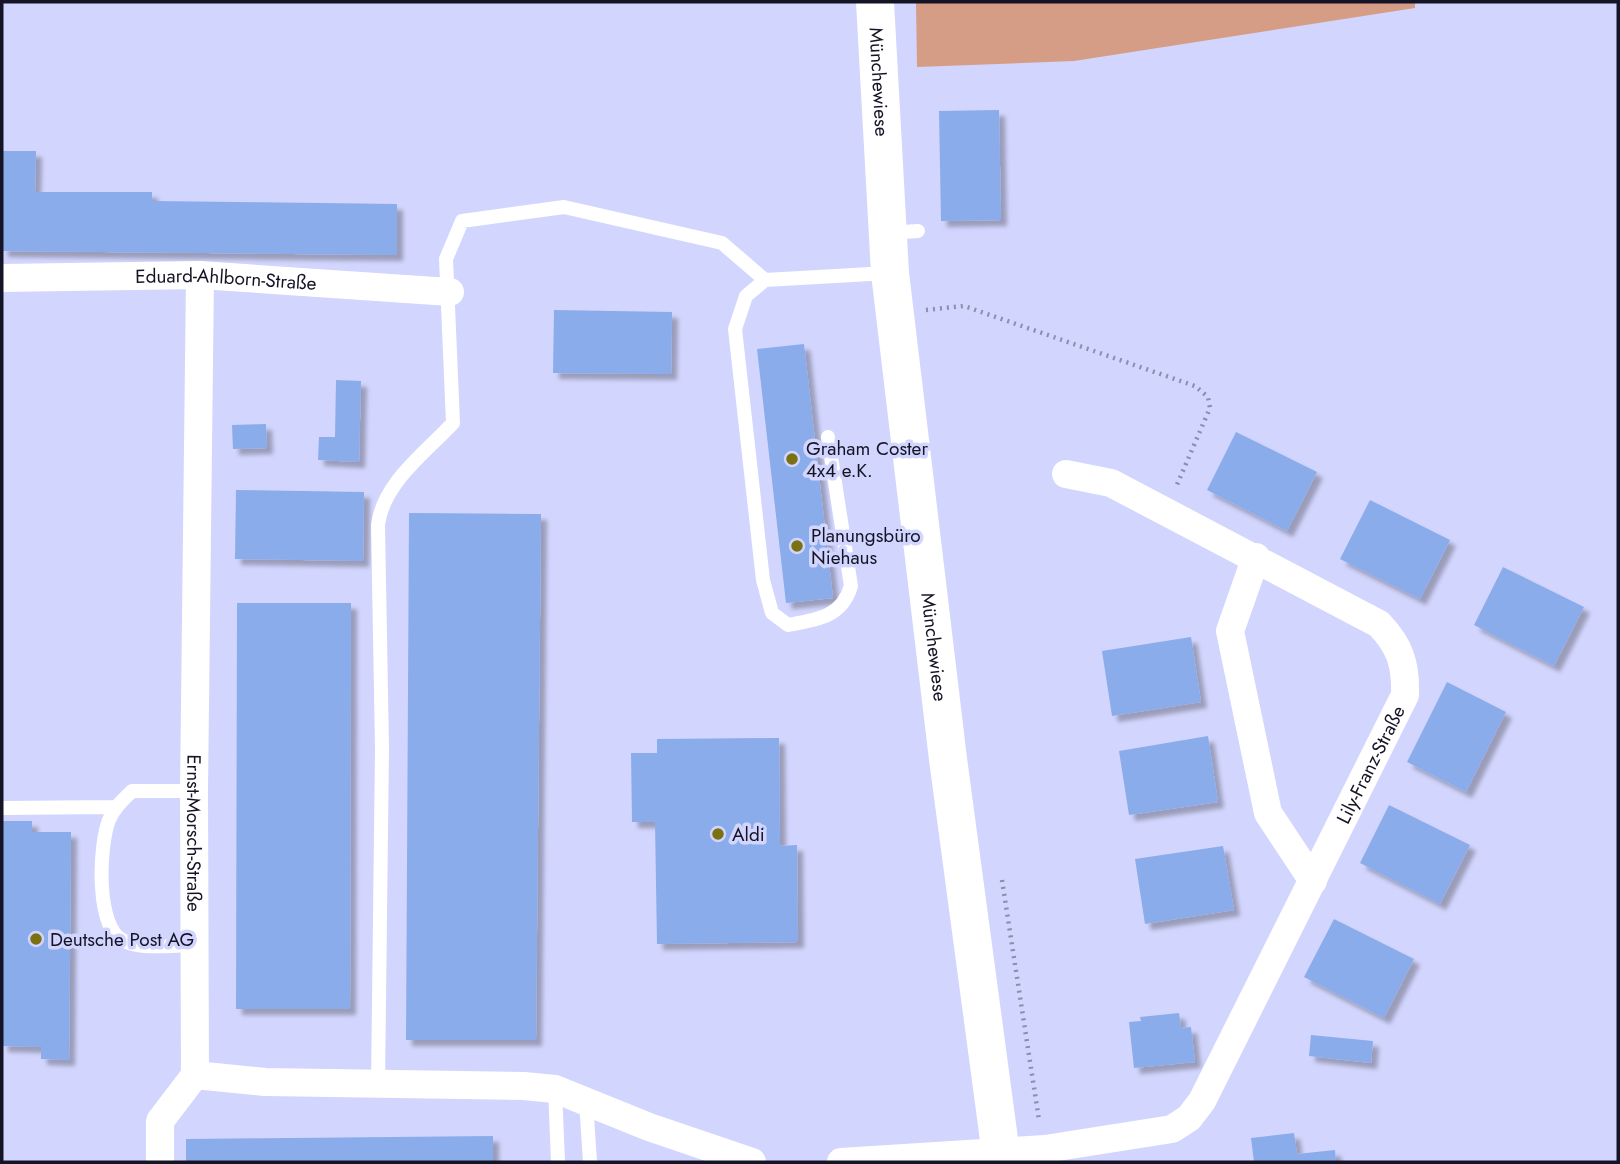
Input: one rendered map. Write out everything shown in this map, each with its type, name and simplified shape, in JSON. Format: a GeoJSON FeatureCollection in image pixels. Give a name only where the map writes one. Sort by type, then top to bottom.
{"type":"FeatureCollection","features":[{"type":"Feature","properties":{"kind":"main road","name":"Münchewiese"},"geometry":{"type":"LineString","coordinates":[[875,2],[903,232],[890,273],[948,759],[1002,1158]]}},
{"type":"Feature","properties":{"kind":"street","name":"Eduard-Ahlborn-Straße"},"geometry":{"type":"LineString","coordinates":[[2,278],[200,275],[450,292]]}},
{"type":"Feature","properties":{"kind":"street","name":"Ernst-Morsch-Straße"},"geometry":{"type":"LineString","coordinates":[[195,1075],[194,790],[200,275]]}},
{"type":"Feature","properties":{"kind":"street","name":"Lily-Franz-Straße"},"geometry":{"type":"LineString","coordinates":[[1002,1158],[1117,1151],[1172,1129],[1189,1118],[1202,1101],[1405,695],[1406,669],[1397,643],[1379,624],[1111,483],[1066,474]]}},
{"type":"Feature","properties":{"kind":"street"},"geometry":{"type":"LineString","coordinates":[[1256,557],[1230,631],[1268,813],[1313,881]]}},
{"type":"Feature","properties":{"kind":"street"},"geometry":{"type":"LineString","coordinates":[[160,1162],[160,1121],[195,1075],[265,1082],[524,1086],[555,1089],[649,1127],[752,1162]]}},
{"type":"Feature","properties":{"kind":"street"},"geometry":{"type":"LineString","coordinates":[[841,1162],[1002,1158]]}},
{"type":"Feature","properties":{"kind":"lane"},"geometry":{"type":"LineString","coordinates":[[378,1084],[382,748],[378,525],[383,500],[400,478],[453,423],[450,292],[446,259],[462,221],[564,207],[722,243],[765,280]]}},
{"type":"Feature","properties":{"kind":"lane"},"geometry":{"type":"LineString","coordinates":[[828,437],[851,586],[847,599],[834,614],[788,625],[772,613],[763,580],[735,328],[746,296],[765,280],[890,273]]}},
{"type":"Feature","properties":{"kind":"lane"},"geometry":{"type":"LineString","coordinates":[[194,790],[132,792],[115,807],[106,837],[102,905],[112,933],[124,942],[194,945]]}},
{"type":"Feature","properties":{"kind":"lane"},"geometry":{"type":"LineString","coordinates":[[2,808],[115,807]]}},
{"type":"Feature","properties":{"kind":"lane"},"geometry":{"type":"LineString","coordinates":[[555,1089],[558,1162]]}},
{"type":"Feature","properties":{"kind":"lane"},"geometry":{"type":"LineString","coordinates":[[586,1100],[590,1162]]}},
{"type":"Feature","properties":{"kind":"path"},"geometry":{"type":"LineString","coordinates":[[926,310],[964,306],[1195,386],[1208,397],[1210,408],[1166,510]]}},
{"type":"Feature","properties":{"kind":"shaded area"},"geometry":{"type":"Polygon","coordinates":[[[916,2],[1415,2],[1415,8],[1074,61],[917,67],[916,2]]]}},
{"type":"Feature","properties":{"kind":"building"},"geometry":{"type":"Polygon","coordinates":[[[999,110],[1001,220],[941,221],[939,111],[999,110]]]}},
{"type":"Feature","properties":{"kind":"building"},"geometry":{"type":"Polygon","coordinates":[[[2,151],[36,151],[35,192],[152,192],[152,201],[397,204],[397,255],[2,251],[2,151]]]}},
{"type":"Feature","properties":{"kind":"building"},"geometry":{"type":"Polygon","coordinates":[[[554,310],[672,312],[671,374],[553,373],[554,310]]]}},
{"type":"Feature","properties":{"kind":"building"},"geometry":{"type":"Polygon","coordinates":[[[804,344],[833,598],[786,603],[757,349],[804,344]]]}},
{"type":"Feature","properties":{"kind":"building"},"geometry":{"type":"Polygon","coordinates":[[[336,380],[361,381],[359,462],[318,460],[319,437],[335,437],[336,380]]]}},
{"type":"Feature","properties":{"kind":"building"},"geometry":{"type":"Polygon","coordinates":[[[266,424],[267,448],[233,449],[232,425],[266,424]]]}},
{"type":"Feature","properties":{"kind":"building"},"geometry":{"type":"Polygon","coordinates":[[[1236,432],[1317,472],[1287,531],[1207,490],[1236,432]]]}},
{"type":"Feature","properties":{"kind":"building"},"geometry":{"type":"Polygon","coordinates":[[[236,490],[364,492],[363,561],[235,559],[236,490]]]}},
{"type":"Feature","properties":{"kind":"building"},"geometry":{"type":"Polygon","coordinates":[[[1370,500],[1450,540],[1420,599],[1340,559],[1370,500]]]}},
{"type":"Feature","properties":{"kind":"building"},"geometry":{"type":"Polygon","coordinates":[[[409,513],[541,514],[536,1040],[406,1040],[409,513]]]}},
{"type":"Feature","properties":{"kind":"building"},"geometry":{"type":"Polygon","coordinates":[[[1503,567],[1584,607],[1554,666],[1474,625],[1503,567]]]}},
{"type":"Feature","properties":{"kind":"building"},"geometry":{"type":"Polygon","coordinates":[[[237,603],[351,603],[350,1009],[236,1009],[237,603]]]}},
{"type":"Feature","properties":{"kind":"building"},"geometry":{"type":"Polygon","coordinates":[[[1191,637],[1201,702],[1112,716],[1102,651],[1191,637]]]}},
{"type":"Feature","properties":{"kind":"building"},"geometry":{"type":"Polygon","coordinates":[[[1447,682],[1506,712],[1466,792],[1407,762],[1447,682]]]}},
{"type":"Feature","properties":{"kind":"building"},"geometry":{"type":"Polygon","coordinates":[[[1208,736],[1218,802],[1129,815],[1119,751],[1208,736]]]}},
{"type":"Feature","properties":{"kind":"building","name":"Aldi"},"geometry":{"type":"Polygon","coordinates":[[[779,738],[780,846],[797,845],[798,942],[657,944],[655,822],[632,822],[631,753],[657,753],[657,739],[779,738]]]}},
{"type":"Feature","properties":{"kind":"building"},"geometry":{"type":"Polygon","coordinates":[[[1389,805],[1470,845],[1440,904],[1360,863],[1389,805]]]}},
{"type":"Feature","properties":{"kind":"building","name":"Deutsche Post AG"},"geometry":{"type":"Polygon","coordinates":[[[2,821],[32,821],[32,832],[71,832],[69,1060],[41,1059],[41,1047],[2,1046],[2,821]]]}},
{"type":"Feature","properties":{"kind":"building"},"geometry":{"type":"Polygon","coordinates":[[[1223,846],[1234,910],[1145,924],[1135,859],[1223,846]]]}},
{"type":"Feature","properties":{"kind":"building"},"geometry":{"type":"Polygon","coordinates":[[[1334,919],[1414,959],[1384,1018],[1304,977],[1334,919]]]}},
{"type":"Feature","properties":{"kind":"building"},"geometry":{"type":"Polygon","coordinates":[[[1179,1013],[1181,1028],[1191,1027],[1195,1062],[1134,1068],[1129,1022],[1141,1021],[1140,1017],[1179,1013]]]}},
{"type":"Feature","properties":{"kind":"building"},"geometry":{"type":"Polygon","coordinates":[[[1311,1035],[1373,1041],[1371,1063],[1309,1056],[1311,1035]]]}},
{"type":"Feature","properties":{"kind":"building"},"geometry":{"type":"Polygon","coordinates":[[[1294,1133],[1297,1154],[1335,1150],[1336,1162],[1254,1162],[1251,1138],[1294,1133]]]}},
{"type":"Feature","properties":{"kind":"building"},"geometry":{"type":"Polygon","coordinates":[[[493,1136],[493,1162],[186,1162],[186,1139],[493,1136]]]}},
{"type":"Feature","properties":{"kind":"place","name":"Graham Coster 4x4 e.K."},"geometry":{"type":"Point","coordinates":[792,459]}},
{"type":"Feature","properties":{"kind":"place","name":"Planungsbüro Niehaus"},"geometry":{"type":"Point","coordinates":[797,546]}},
{"type":"Feature","properties":{"kind":"place","name":"Aldi"},"geometry":{"type":"Point","coordinates":[718,834]}},
{"type":"Feature","properties":{"kind":"place","name":"Deutsche Post AG"},"geometry":{"type":"Point","coordinates":[36,939]}}]}
